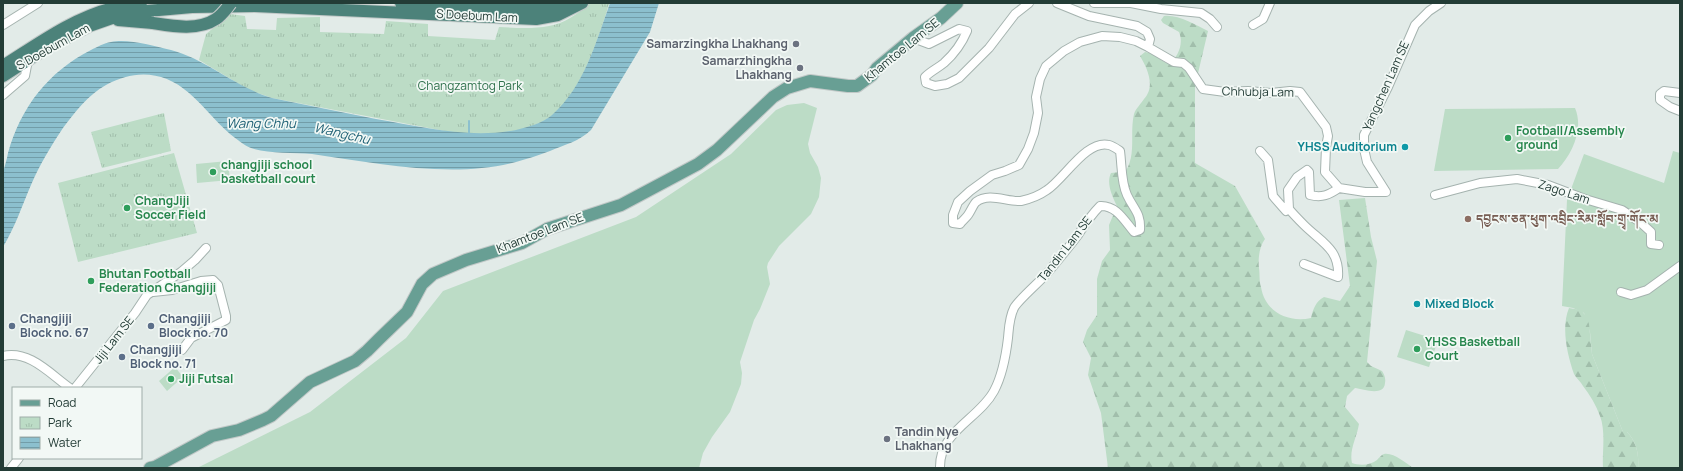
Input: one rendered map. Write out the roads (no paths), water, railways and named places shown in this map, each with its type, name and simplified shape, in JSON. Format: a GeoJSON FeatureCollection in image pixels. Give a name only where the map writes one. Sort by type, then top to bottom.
{"type":"FeatureCollection","features":[{"type":"Feature","properties":{"kind":"highway","name":"S Doebum Lam"},"geometry":{"type":"LineString","coordinates":[[3,66],[44,40],[85,18],[130,4],[135,6],[164,3]]}},
{"type":"Feature","properties":{"kind":"highway"},"geometry":{"type":"LineString","coordinates":[[89,26],[116,20],[177,26],[205,24],[217,18],[231,3]]}},
{"type":"Feature","properties":{"kind":"highway","name":"S Doebum Lam"},"geometry":{"type":"LineString","coordinates":[[401,3],[536,9],[582,3]]}},
{"type":"Feature","properties":{"kind":"highway","name":"S Doebum Lam"},"geometry":{"type":"LineString","coordinates":[[3,76],[48,47],[89,26],[136,12],[192,7],[255,6],[536,19],[558,15],[566,6]]}},
{"type":"Feature","properties":{"kind":"main road","name":"Khamtoe Lam SE"},"geometry":{"type":"LineString","coordinates":[[150,468],[155,467],[212,436],[239,430],[271,416],[310,382],[355,361],[407,312],[422,284],[432,274],[466,260],[522,243],[547,229],[621,205],[698,164],[717,150],[773,98],[787,88],[810,81],[857,86],[913,38],[941,18],[957,3]]}},
{"type":"Feature","properties":{"kind":"street"},"geometry":{"type":"LineString","coordinates":[[3,26],[38,3]]}},
{"type":"Feature","properties":{"kind":"street"},"geometry":{"type":"LineString","coordinates":[[913,38],[929,44],[959,29],[967,31],[952,54],[943,64],[925,77],[926,83],[935,86],[947,84],[958,78],[989,48],[1015,14],[1029,3]]}},
{"type":"Feature","properties":{"kind":"street"},"geometry":{"type":"LineString","coordinates":[[1058,3],[1066,5],[1089,16],[1137,26],[1147,32],[1150,39],[1148,47]]}},
{"type":"Feature","properties":{"kind":"street"},"geometry":{"type":"LineString","coordinates":[[1094,3],[1130,3],[1161,9],[1189,11],[1205,15],[1217,27]]}},
{"type":"Feature","properties":{"kind":"street"},"geometry":{"type":"LineString","coordinates":[[1253,26],[1263,19],[1270,3]]}},
{"type":"Feature","properties":{"kind":"street","name":"Yangchen Lam SE"},"geometry":{"type":"LineString","coordinates":[[1339,188],[1364,192],[1386,192],[1367,162],[1364,149],[1364,135],[1388,87],[1412,29],[1429,11],[1441,3]]}},
{"type":"Feature","properties":{"kind":"street","name":"Tandin Lam SE"},"geometry":{"type":"LineString","coordinates":[[940,468],[939,459],[946,444],[956,429],[985,405],[995,390],[1003,362],[1008,339],[1009,322],[1014,307],[1050,270],[1078,234],[1090,215],[1100,206],[1108,205],[1116,210],[1134,232],[1140,230],[1141,220],[1136,208],[1127,195],[1122,176],[1120,152],[1111,145],[1100,144],[1088,151],[1074,163],[1062,178],[1047,190],[1034,197],[1021,201],[990,197],[976,202],[960,224],[953,222],[953,215],[958,202],[992,174],[1005,171],[1019,165],[1028,149],[1034,133],[1038,113],[1036,97],[1040,79],[1046,66],[1064,51],[1080,42],[1102,36],[1120,37],[1136,41],[1148,47]]}},
{"type":"Feature","properties":{"kind":"street","name":"Chhubja Lam"},"geometry":{"type":"LineString","coordinates":[[1148,47],[1174,62],[1182,63],[1189,68],[1203,89],[1225,92],[1248,91],[1271,93],[1290,91],[1302,94],[1326,128],[1328,136],[1325,172],[1339,188]]}},
{"type":"Feature","properties":{"kind":"street"},"geometry":{"type":"LineString","coordinates":[[3,95],[26,76],[28,60]]}},
{"type":"Feature","properties":{"kind":"street"},"geometry":{"type":"LineString","coordinates":[[1680,93],[1664,91],[1660,94],[1660,100],[1670,107],[1680,110]]}},
{"type":"Feature","properties":{"kind":"street"},"geometry":{"type":"LineString","coordinates":[[1260,151],[1268,160],[1273,196],[1286,211],[1289,209]]}},
{"type":"Feature","properties":{"kind":"street"},"geometry":{"type":"LineString","coordinates":[[1304,264],[1338,277],[1339,269],[1334,253],[1324,242],[1304,226],[1289,209],[1288,190],[1297,177],[1307,170],[1309,172],[1310,195],[1317,197],[1328,195],[1339,188]]}},
{"type":"Feature","properties":{"kind":"street","name":"Zago Lam"},"geometry":{"type":"LineString","coordinates":[[1435,195],[1480,183],[1517,179],[1548,185],[1585,199],[1622,210],[1640,222],[1651,232],[1651,244],[1659,245]]}},
{"type":"Feature","properties":{"kind":"street","name":"Jiji Lam SE"},"geometry":{"type":"LineString","coordinates":[[76,387],[135,313],[147,295],[196,260],[206,248]]}},
{"type":"Feature","properties":{"kind":"street"},"geometry":{"type":"LineString","coordinates":[[1621,292],[1631,294],[1647,290],[1680,266]]}},
{"type":"Feature","properties":{"kind":"street"},"geometry":{"type":"LineString","coordinates":[[152,292],[172,290],[201,281],[213,280],[218,285],[226,320],[191,338],[182,350]]}},
{"type":"Feature","properties":{"kind":"street"},"geometry":{"type":"LineString","coordinates":[[3,356],[11,354],[27,357],[53,374],[69,387]]}},
{"type":"Feature","properties":{"kind":"street"},"geometry":{"type":"LineString","coordinates":[[11,468],[18,459]]}},
{"type":"Feature","properties":{"kind":"water","name":"Wang Chhu"},"geometry":{"type":"Polygon","coordinates":[[[610,3],[659,3],[650,32],[591,130],[577,140],[566,145],[516,162],[492,167],[467,169],[414,168],[312,154],[258,150],[240,142],[189,93],[170,80],[149,75],[128,76],[99,89],[77,110],[63,128],[38,170],[15,224],[3,247],[3,174],[8,153],[20,121],[38,92],[49,80],[76,59],[103,44],[125,41],[141,43],[184,54],[246,87],[272,98],[376,119],[446,131],[463,133],[498,132],[516,130],[540,122],[552,115],[563,104],[581,78],[588,63],[610,3]]]}},
{"type":"Feature","properties":{"kind":"waterway"},"geometry":{"type":"LineString","coordinates":[[469,121],[469,135]]}},
{"type":"Feature","properties":{"kind":"place","name":"Samarzingkha Lhakhang"},"geometry":{"type":"Point","coordinates":[796,44]}},
{"type":"Feature","properties":{"kind":"place","name":"Samarzhingkha Lhakhang"},"geometry":{"type":"Point","coordinates":[800,68]}},
{"type":"Feature","properties":{"kind":"place","name":"Football/Assembly ground"},"geometry":{"type":"Point","coordinates":[1508,138]}},
{"type":"Feature","properties":{"kind":"place","name":"YHSS Auditorium"},"geometry":{"type":"Point","coordinates":[1405,147]}},
{"type":"Feature","properties":{"kind":"place","name":"changjiji school basketball court"},"geometry":{"type":"Point","coordinates":[213,172]}},
{"type":"Feature","properties":{"kind":"place","name":"ChangJiji Soccer Field"},"geometry":{"type":"Point","coordinates":[127,208]}},
{"type":"Feature","properties":{"kind":"place","name":"དབྱངས་ཅན་ཕུག་འབྲིང་རིམ་སློབ་གྲྭ་གོང་མ"},"geometry":{"type":"Point","coordinates":[1468,219]}},
{"type":"Feature","properties":{"kind":"place","name":"Bhutan Football Federation Changjiji"},"geometry":{"type":"Point","coordinates":[91,281]}},
{"type":"Feature","properties":{"kind":"place","name":"Mixed Block"},"geometry":{"type":"Point","coordinates":[1417,304]}},
{"type":"Feature","properties":{"kind":"place","name":"Changjiji Block no. 67"},"geometry":{"type":"Point","coordinates":[12,326]}},
{"type":"Feature","properties":{"kind":"place","name":"Changjiji Block no. 70"},"geometry":{"type":"Point","coordinates":[151,326]}},
{"type":"Feature","properties":{"kind":"place","name":"YHSS Basketball Court"},"geometry":{"type":"Point","coordinates":[1417,349]}},
{"type":"Feature","properties":{"kind":"place","name":"Changjiji Block no. 71"},"geometry":{"type":"Point","coordinates":[122,357]}},
{"type":"Feature","properties":{"kind":"place","name":"Jiji Futsal"},"geometry":{"type":"Point","coordinates":[171,379]}},
{"type":"Feature","properties":{"kind":"place","name":"Tandin Nye Lhakhang"},"geometry":{"type":"Point","coordinates":[887,439]}},
{"type":"Feature","properties":{"kind":"park label","name":"Changzamtog Park"},"geometry":{"type":"Point","coordinates":[470,86]}},
{"type":"Feature","properties":{"kind":"water label","name":"Wangchu"},"geometry":{"type":"Point","coordinates":[342,133]}}]}
